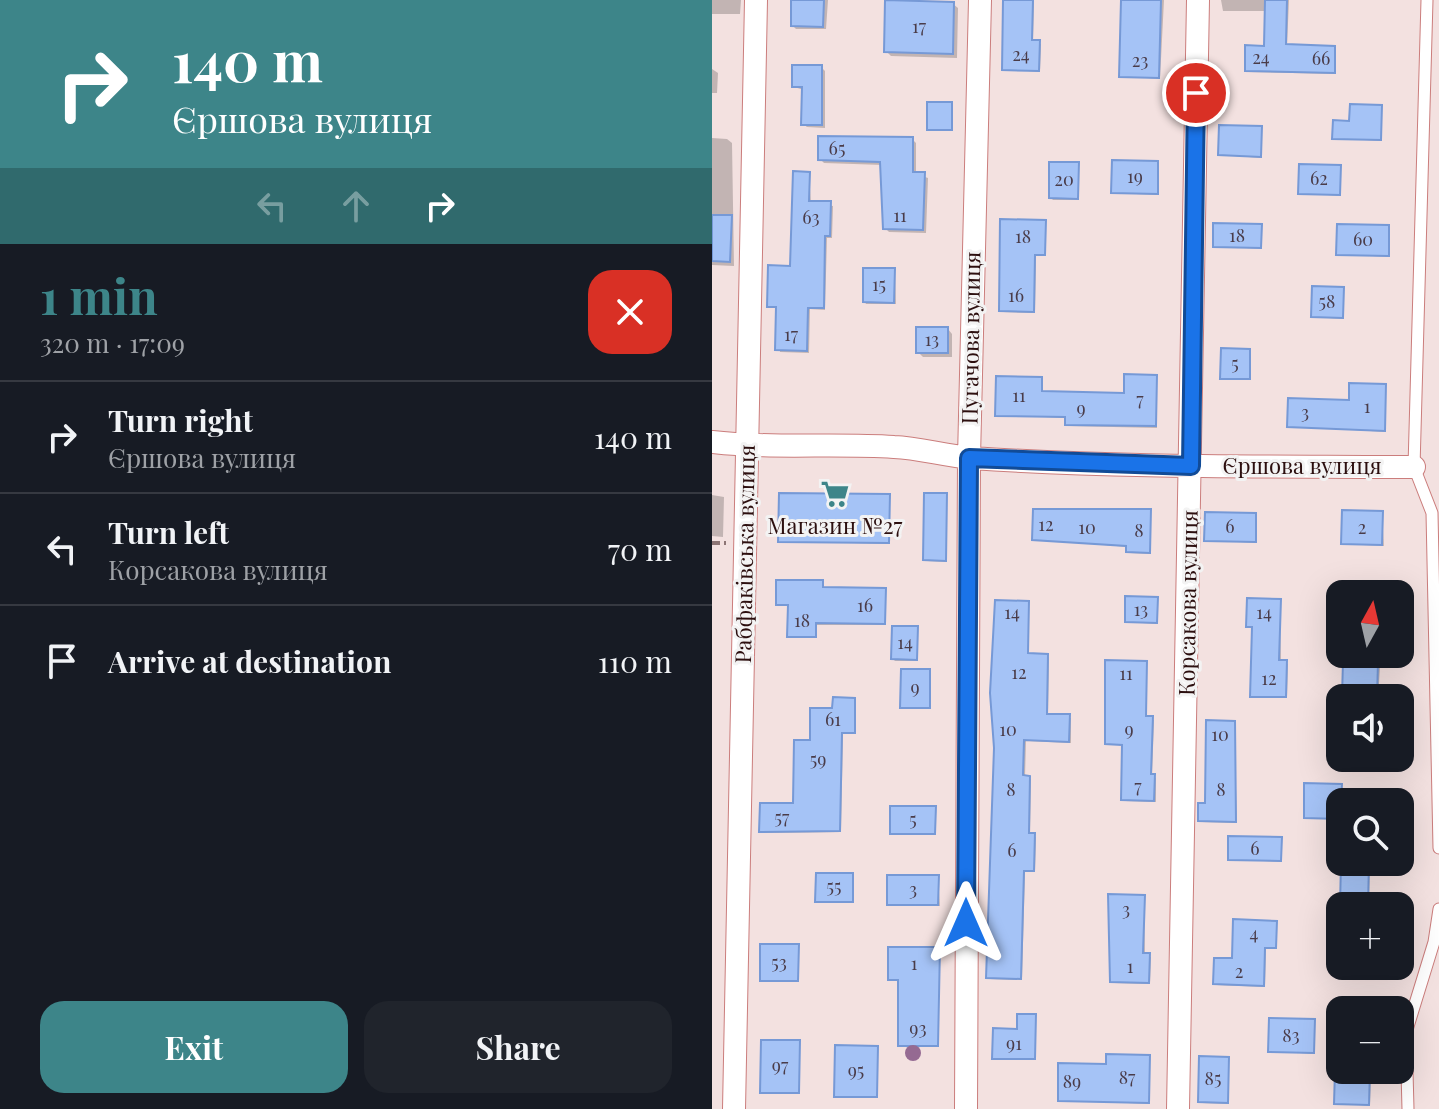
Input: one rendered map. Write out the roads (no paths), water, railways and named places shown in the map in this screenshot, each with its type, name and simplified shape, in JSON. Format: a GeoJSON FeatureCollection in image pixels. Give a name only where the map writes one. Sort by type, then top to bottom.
{"type":"FeatureCollection","features":[{"type":"Feature","properties":{"kind":"street","name":"Рабфаківська вулиця"},"geometry":{"type":"LineString","coordinates":[[734,1109],[756,0]]}},
{"type":"Feature","properties":{"kind":"street","name":"Пугачова вулиця"},"geometry":{"type":"LineString","coordinates":[[966,1109],[969,458],[980,0]]}},
{"type":"Feature","properties":{"kind":"street","name":"Корсакова вулиця"},"geometry":{"type":"LineString","coordinates":[[1178,1109],[1198,0]]}},
{"type":"Feature","properties":{"kind":"street","name":"Єршова вулиця"},"geometry":{"type":"LineString","coordinates":[[712,442],[747,446],[898,447],[969,458],[1191,466],[1414,467]]}},
{"type":"Feature","properties":{"kind":"lane"},"geometry":{"type":"LineString","coordinates":[[1427,0],[1414,467],[1432,513],[1439,848]]}},
{"type":"Feature","properties":{"kind":"lane"},"geometry":{"type":"LineString","coordinates":[[1408,1109],[1406,1033],[1434,942],[1439,909]]}},
{"type":"Feature","properties":{"kind":"place","name":"Магазин №27"},"geometry":{"type":"Point","coordinates":[835,494]}}]}
